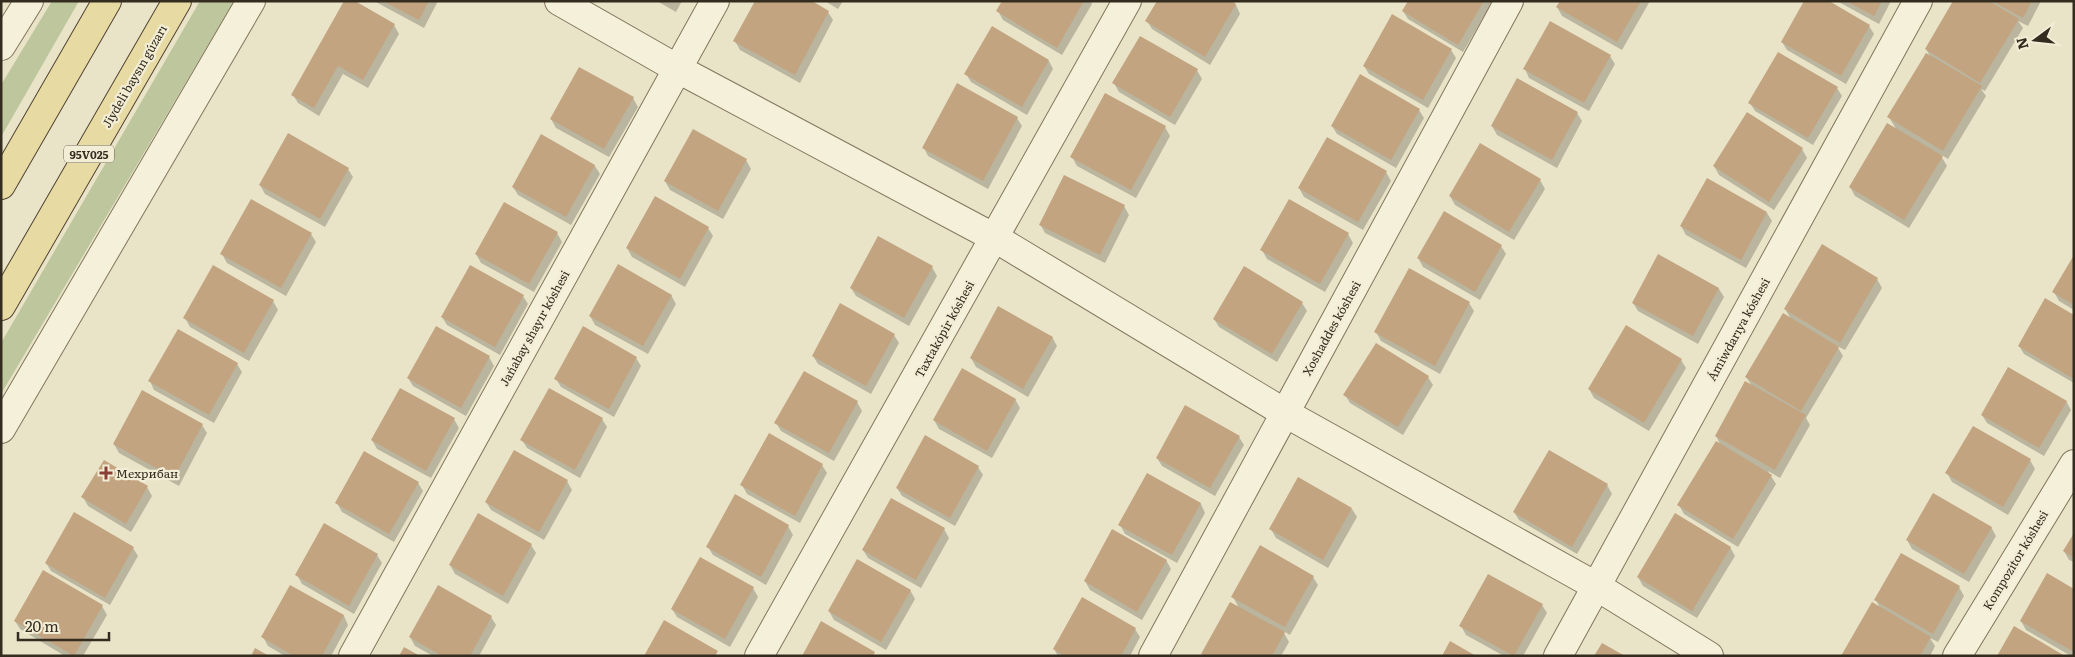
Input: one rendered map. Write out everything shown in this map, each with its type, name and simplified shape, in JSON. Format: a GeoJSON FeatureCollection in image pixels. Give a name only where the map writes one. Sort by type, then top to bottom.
{"type":"FeatureCollection","features":[{"type":"Feature","properties":{"kind":"main road"},"geometry":{"type":"LineString","coordinates":[[1,185],[107,1]]}},
{"type":"Feature","properties":{"kind":"main road","name":"Jiydeli baysın gúzarı"},"geometry":{"type":"LineString","coordinates":[[1,306],[177,1]]}},
{"type":"Feature","properties":{"kind":"street"},"geometry":{"type":"LineString","coordinates":[[1,46],[29,1]]}},
{"type":"Feature","properties":{"kind":"street"},"geometry":{"type":"LineString","coordinates":[[1,429],[251,1]]}},
{"type":"Feature","properties":{"kind":"street"},"geometry":{"type":"LineString","coordinates":[[559,1],[678,69],[995,238],[1285,413],[1596,586],[1709,656]]}},
{"type":"Feature","properties":{"kind":"street","name":"Jańabay shayır kóshesi"},"geometry":{"type":"LineString","coordinates":[[353,656],[715,1]]}},
{"type":"Feature","properties":{"kind":"street","name":"Taxtakópir kóshesi"},"geometry":{"type":"LineString","coordinates":[[759,656],[1127,1]]}},
{"type":"Feature","properties":{"kind":"street","name":"Xoshaddes kóshesi"},"geometry":{"type":"LineString","coordinates":[[1153,656],[1509,1]]}},
{"type":"Feature","properties":{"kind":"street","name":"Ámiwdarıya kóshesi"},"geometry":{"type":"LineString","coordinates":[[1558,656],[1918,1]]}},
{"type":"Feature","properties":{"kind":"street","name":"Kompozitor kóshesi"},"geometry":{"type":"LineString","coordinates":[[1957,656],[2074,464]]}},
{"type":"Feature","properties":{"kind":"green space"},"geometry":{"type":"Polygon","coordinates":[[[52,1],[79,1],[1,137],[1,85],[52,1]]]}},
{"type":"Feature","properties":{"kind":"green space"},"geometry":{"type":"Polygon","coordinates":[[[200,1],[234,1],[1,394],[1,343],[200,1]]]}},
{"type":"Feature","properties":{"kind":"building"},"geometry":{"type":"Polygon","coordinates":[[[344,1],[355,1],[395,24],[363,80],[338,66],[314,108],[291,95],[344,1]]]}},
{"type":"Feature","properties":{"kind":"building"},"geometry":{"type":"Polygon","coordinates":[[[383,1],[429,1],[419,20],[383,1]]]}},
{"type":"Feature","properties":{"kind":"building"},"geometry":{"type":"Polygon","coordinates":[[[755,1],[812,1],[829,11],[795,75],[733,41],[755,1]]]}},
{"type":"Feature","properties":{"kind":"building"},"geometry":{"type":"Polygon","coordinates":[[[1002,1],[1084,1],[1057,48],[996,11],[1002,1]]]}},
{"type":"Feature","properties":{"kind":"building"},"geometry":{"type":"Polygon","coordinates":[[[1157,1],[1232,1],[1236,4],[1205,57],[1145,21],[1157,1]]]}},
{"type":"Feature","properties":{"kind":"building"},"geometry":{"type":"Polygon","coordinates":[[[1408,1],[1484,1],[1458,45],[1402,11],[1408,1]]]}},
{"type":"Feature","properties":{"kind":"building"},"geometry":{"type":"Polygon","coordinates":[[[1560,1],[1641,1],[1617,42],[1556,7],[1560,1]]]}},
{"type":"Feature","properties":{"kind":"building"},"geometry":{"type":"Polygon","coordinates":[[[1804,1],[1829,1],[1870,25],[1841,76],[1781,42],[1804,1]]]}},
{"type":"Feature","properties":{"kind":"building"},"geometry":{"type":"Polygon","coordinates":[[[1846,1],[1882,1],[1874,16],[1846,1]]]}},
{"type":"Feature","properties":{"kind":"building"},"geometry":{"type":"Polygon","coordinates":[[[1953,1],[1989,1],[2019,19],[1980,83],[1925,49],[1953,1]]]}},
{"type":"Feature","properties":{"kind":"building"},"geometry":{"type":"Polygon","coordinates":[[[1992,1],[2032,1],[2023,18],[1992,1]]]}},
{"type":"Feature","properties":{"kind":"building"},"geometry":{"type":"Polygon","coordinates":[[[1392,14],[1452,49],[1423,100],[1363,66],[1392,14]]]}},
{"type":"Feature","properties":{"kind":"building"},"geometry":{"type":"Polygon","coordinates":[[[1550,21],[1611,55],[1584,103],[1523,69],[1550,21]]]}},
{"type":"Feature","properties":{"kind":"building"},"geometry":{"type":"Polygon","coordinates":[[[992,26],[1049,60],[1022,107],[964,74],[992,26]]]}},
{"type":"Feature","properties":{"kind":"building"},"geometry":{"type":"Polygon","coordinates":[[[1140,36],[1198,69],[1170,117],[1112,83],[1140,36]]]}},
{"type":"Feature","properties":{"kind":"building"},"geometry":{"type":"Polygon","coordinates":[[[1778,52],[1838,87],[1808,138],[1748,103],[1778,52]]]}},
{"type":"Feature","properties":{"kind":"building"},"geometry":{"type":"Polygon","coordinates":[[[1926,53],[1982,86],[1943,151],[1887,117],[1926,53]]]}},
{"type":"Feature","properties":{"kind":"building"},"geometry":{"type":"Polygon","coordinates":[[[579,67],[634,97],[604,149],[550,119],[579,67]]]}},
{"type":"Feature","properties":{"kind":"building"},"geometry":{"type":"Polygon","coordinates":[[[1360,74],[1420,109],[1391,160],[1331,126],[1360,74]]]}},
{"type":"Feature","properties":{"kind":"building"},"geometry":{"type":"Polygon","coordinates":[[[1517,78],[1578,112],[1552,160],[1491,126],[1517,78]]]}},
{"type":"Feature","properties":{"kind":"building"},"geometry":{"type":"Polygon","coordinates":[[[957,83],[1018,117],[983,181],[922,148],[957,83]]]}},
{"type":"Feature","properties":{"kind":"building"},"geometry":{"type":"Polygon","coordinates":[[[1105,93],[1166,126],[1131,190],[1070,157],[1105,93]]]}},
{"type":"Feature","properties":{"kind":"building"},"geometry":{"type":"Polygon","coordinates":[[[1747,112],[1803,148],[1769,202],[1713,166],[1747,112]]]}},
{"type":"Feature","properties":{"kind":"building"},"geometry":{"type":"Polygon","coordinates":[[[1887,123],[1943,156],[1904,220],[1849,187],[1887,123]]]}},
{"type":"Feature","properties":{"kind":"building"},"geometry":{"type":"Polygon","coordinates":[[[693,129],[747,159],[718,211],[664,181],[693,129]]]}},
{"type":"Feature","properties":{"kind":"building"},"geometry":{"type":"Polygon","coordinates":[[[288,133],[349,168],[320,219],[259,185],[288,133]]]}},
{"type":"Feature","properties":{"kind":"building"},"geometry":{"type":"Polygon","coordinates":[[[541,134],[595,165],[566,217],[512,187],[541,134]]]}},
{"type":"Feature","properties":{"kind":"building"},"geometry":{"type":"Polygon","coordinates":[[[1327,137],[1387,171],[1358,222],[1298,188],[1327,137]]]}},
{"type":"Feature","properties":{"kind":"building"},"geometry":{"type":"Polygon","coordinates":[[[1480,143],[1541,179],[1509,232],[1449,196],[1480,143]]]}},
{"type":"Feature","properties":{"kind":"building"},"geometry":{"type":"Polygon","coordinates":[[[1064,175],[1125,205],[1100,255],[1039,225],[1064,175]]]}},
{"type":"Feature","properties":{"kind":"building"},"geometry":{"type":"Polygon","coordinates":[[[1707,178],[1767,212],[1741,260],[1680,226],[1707,178]]]}},
{"type":"Feature","properties":{"kind":"building"},"geometry":{"type":"Polygon","coordinates":[[[655,196],[709,227],[680,279],[626,248],[655,196]]]}},
{"type":"Feature","properties":{"kind":"building"},"geometry":{"type":"Polygon","coordinates":[[[251,199],[312,233],[281,288],[220,254],[251,199]]]}},
{"type":"Feature","properties":{"kind":"building"},"geometry":{"type":"Polygon","coordinates":[[[1289,199],[1349,233],[1320,284],[1260,250],[1289,199]]]}},
{"type":"Feature","properties":{"kind":"building"},"geometry":{"type":"Polygon","coordinates":[[[504,202],[558,232],[529,284],[475,254],[504,202]]]}},
{"type":"Feature","properties":{"kind":"building"},"geometry":{"type":"Polygon","coordinates":[[[1444,211],[1502,245],[1475,292],[1417,258],[1444,211]]]}},
{"type":"Feature","properties":{"kind":"building"},"geometry":{"type":"Polygon","coordinates":[[[878,236],[933,266],[904,318],[850,288],[878,236]]]}},
{"type":"Feature","properties":{"kind":"building"},"geometry":{"type":"Polygon","coordinates":[[[1822,244],[1878,278],[1840,343],[1784,309],[1822,244]]]}},
{"type":"Feature","properties":{"kind":"building"},"geometry":{"type":"Polygon","coordinates":[[[1658,254],[1719,288],[1693,336],[1632,303],[1658,254]]]}},
{"type":"Feature","properties":{"kind":"building"},"geometry":{"type":"Polygon","coordinates":[[[2074,255],[2074,305],[2052,292],[2074,255]]]}},
{"type":"Feature","properties":{"kind":"building"},"geometry":{"type":"Polygon","coordinates":[[[618,264],[672,295],[643,346],[589,316],[618,264]]]}},
{"type":"Feature","properties":{"kind":"building"},"geometry":{"type":"Polygon","coordinates":[[[213,265],[274,300],[244,353],[183,318],[213,265]]]}},
{"type":"Feature","properties":{"kind":"building"},"geometry":{"type":"Polygon","coordinates":[[[470,265],[524,295],[495,347],[441,317],[470,265]]]}},
{"type":"Feature","properties":{"kind":"building"},"geometry":{"type":"Polygon","coordinates":[[[1244,266],[1303,302],[1272,354],[1213,319],[1244,266]]]}},
{"type":"Feature","properties":{"kind":"building"},"geometry":{"type":"Polygon","coordinates":[[[1409,268],[1470,302],[1435,366],[1374,332],[1409,268]]]}},
{"type":"Feature","properties":{"kind":"building"},"geometry":{"type":"Polygon","coordinates":[[[2045,298],[2074,315],[2074,379],[2018,346],[2045,298]]]}},
{"type":"Feature","properties":{"kind":"building"},"geometry":{"type":"Polygon","coordinates":[[[840,303],[895,334],[866,386],[812,356],[840,303]]]}},
{"type":"Feature","properties":{"kind":"building"},"geometry":{"type":"Polygon","coordinates":[[[998,306],[1053,337],[1023,389],[970,358],[998,306]]]}},
{"type":"Feature","properties":{"kind":"building"},"geometry":{"type":"Polygon","coordinates":[[[1783,313],[1839,347],[1801,411],[1745,377],[1783,313]]]}},
{"type":"Feature","properties":{"kind":"building"},"geometry":{"type":"Polygon","coordinates":[[[1626,325],[1682,359],[1644,423],[1588,389],[1626,325]]]}},
{"type":"Feature","properties":{"kind":"building"},"geometry":{"type":"Polygon","coordinates":[[[436,326],[490,356],[461,408],[407,378],[436,326]]]}},
{"type":"Feature","properties":{"kind":"building"},"geometry":{"type":"Polygon","coordinates":[[[583,326],[637,357],[609,409],[554,379],[583,326]]]}},
{"type":"Feature","properties":{"kind":"building"},"geometry":{"type":"Polygon","coordinates":[[[178,329],[238,363],[209,415],[148,381],[178,329]]]}},
{"type":"Feature","properties":{"kind":"building"},"geometry":{"type":"Polygon","coordinates":[[[1376,343],[1429,376],[1398,427],[1343,395],[1376,343]]]}},
{"type":"Feature","properties":{"kind":"building"},"geometry":{"type":"Polygon","coordinates":[[[2008,367],[2067,401],[2039,448],[1981,415],[2008,367]]]}},
{"type":"Feature","properties":{"kind":"building"},"geometry":{"type":"Polygon","coordinates":[[[962,368],[1016,399],[987,451],[933,420],[962,368]]]}},
{"type":"Feature","properties":{"kind":"building"},"geometry":{"type":"Polygon","coordinates":[[[804,371],[858,401],[829,453],[774,423],[804,371]]]}},
{"type":"Feature","properties":{"kind":"building"},"geometry":{"type":"Polygon","coordinates":[[[1745,381],[1806,415],[1775,470],[1715,436],[1745,381]]]}},
{"type":"Feature","properties":{"kind":"building"},"geometry":{"type":"Polygon","coordinates":[[[400,388],[455,418],[426,471],[371,440],[400,388]]]}},
{"type":"Feature","properties":{"kind":"building"},"geometry":{"type":"Polygon","coordinates":[[[549,388],[603,418],[575,470],[520,440],[549,388]]]}},
{"type":"Feature","properties":{"kind":"building"},"geometry":{"type":"Polygon","coordinates":[[[142,390],[203,424],[174,478],[113,444],[142,390]]]}},
{"type":"Feature","properties":{"kind":"building"},"geometry":{"type":"Polygon","coordinates":[[[1185,405],[1240,436],[1210,488],[1156,458],[1185,405]]]}},
{"type":"Feature","properties":{"kind":"building"},"geometry":{"type":"Polygon","coordinates":[[[1973,426],[2031,459],[2003,507],[1945,473],[1973,426]]]}},
{"type":"Feature","properties":{"kind":"building"},"geometry":{"type":"Polygon","coordinates":[[[769,433],[823,464],[795,516],[740,485],[769,433]]]}},
{"type":"Feature","properties":{"kind":"building"},"geometry":{"type":"Polygon","coordinates":[[[925,435],[979,466],[950,518],[896,488],[925,435]]]}},
{"type":"Feature","properties":{"kind":"building"},"geometry":{"type":"Polygon","coordinates":[[[1716,441],[1772,475],[1733,539],[1677,505],[1716,441]]]}},
{"type":"Feature","properties":{"kind":"building"},"geometry":{"type":"Polygon","coordinates":[[[514,450],[568,480],[539,532],[485,502],[514,450]]]}},
{"type":"Feature","properties":{"kind":"building"},"geometry":{"type":"Polygon","coordinates":[[[1549,450],[1608,484],[1572,547],[1513,512],[1549,450]]]}},
{"type":"Feature","properties":{"kind":"building"},"geometry":{"type":"Polygon","coordinates":[[[364,451],[419,482],[389,534],[335,503],[364,451]]]}},
{"type":"Feature","properties":{"kind":"building"},"geometry":{"type":"Polygon","coordinates":[[[104,460],[148,486],[126,524],[81,497],[104,460]]]}},
{"type":"Feature","properties":{"kind":"building"},"geometry":{"type":"Polygon","coordinates":[[[1147,473],[1201,503],[1172,555],[1118,525],[1147,473]]]}},
{"type":"Feature","properties":{"kind":"building"},"geometry":{"type":"Polygon","coordinates":[[[1298,477],[1352,508],[1323,560],[1269,529],[1298,477]]]}},
{"type":"Feature","properties":{"kind":"building"},"geometry":{"type":"Polygon","coordinates":[[[1933,493],[1992,527],[1964,574],[1906,540],[1933,493]]]}},
{"type":"Feature","properties":{"kind":"building"},"geometry":{"type":"Polygon","coordinates":[[[735,494],[789,525],[761,577],[706,547],[735,494]]]}},
{"type":"Feature","properties":{"kind":"building"},"geometry":{"type":"Polygon","coordinates":[[[891,498],[945,528],[916,580],[862,550],[891,498]]]}},
{"type":"Feature","properties":{"kind":"building"},"geometry":{"type":"Polygon","coordinates":[[[74,512],[134,547],[105,598],[45,563],[74,512]]]}},
{"type":"Feature","properties":{"kind":"building"},"geometry":{"type":"Polygon","coordinates":[[[478,513],[532,544],[503,596],[449,565],[478,513]]]}},
{"type":"Feature","properties":{"kind":"building"},"geometry":{"type":"Polygon","coordinates":[[[1675,513],[1731,547],[1692,611],[1637,577],[1675,513]]]}},
{"type":"Feature","properties":{"kind":"building"},"geometry":{"type":"Polygon","coordinates":[[[324,523],[378,554],[349,606],[295,575],[324,523]]]}},
{"type":"Feature","properties":{"kind":"building"},"geometry":{"type":"Polygon","coordinates":[[[1112,529],[1167,560],[1137,612],[1084,581],[1112,529]]]}},
{"type":"Feature","properties":{"kind":"building"},"geometry":{"type":"Polygon","coordinates":[[[2074,533],[2074,558],[2063,551],[2074,533]]]}},
{"type":"Feature","properties":{"kind":"building"},"geometry":{"type":"Polygon","coordinates":[[[1260,545],[1314,576],[1285,627],[1231,597],[1260,545]]]}},
{"type":"Feature","properties":{"kind":"building"},"geometry":{"type":"Polygon","coordinates":[[[1901,553],[1960,586],[1933,634],[1874,600],[1901,553]]]}},
{"type":"Feature","properties":{"kind":"building"},"geometry":{"type":"Polygon","coordinates":[[[700,557],[754,587],[725,639],[671,609],[700,557]]]}},
{"type":"Feature","properties":{"kind":"building"},"geometry":{"type":"Polygon","coordinates":[[[857,559],[911,590],[881,642],[828,611],[857,559]]]}},
{"type":"Feature","properties":{"kind":"building"},"geometry":{"type":"Polygon","coordinates":[[[43,570],[103,605],[74,656],[14,621],[43,570]]]}},
{"type":"Feature","properties":{"kind":"building"},"geometry":{"type":"Polygon","coordinates":[[[2047,573],[2074,589],[2074,652],[2020,621],[2047,573]]]}},
{"type":"Feature","properties":{"kind":"building"},"geometry":{"type":"Polygon","coordinates":[[[1488,574],[1543,604],[1514,656],[1459,626],[1488,574]]]}},
{"type":"Feature","properties":{"kind":"building"},"geometry":{"type":"Polygon","coordinates":[[[290,585],[344,615],[322,656],[294,656],[261,637],[290,585]]]}},
{"type":"Feature","properties":{"kind":"building"},"geometry":{"type":"Polygon","coordinates":[[[438,585],[492,616],[470,656],[442,656],[409,637],[438,585]]]}},
{"type":"Feature","properties":{"kind":"building"},"geometry":{"type":"Polygon","coordinates":[[[1082,597],[1136,628],[1121,656],[1065,656],[1053,649],[1082,597]]]}},
{"type":"Feature","properties":{"kind":"building"},"geometry":{"type":"Polygon","coordinates":[[[1230,602],[1285,632],[1272,656],[1205,656],[1201,654],[1230,602]]]}},
{"type":"Feature","properties":{"kind":"building"},"geometry":{"type":"Polygon","coordinates":[[[1872,602],[1931,637],[1920,656],[1841,656],[1872,602]]]}},
{"type":"Feature","properties":{"kind":"building"},"geometry":{"type":"Polygon","coordinates":[[[664,620],[718,651],[715,656],[644,656],[664,620]]]}},
{"type":"Feature","properties":{"kind":"building"},"geometry":{"type":"Polygon","coordinates":[[[821,621],[875,652],[873,656],[802,656],[821,621]]]}},
{"type":"Feature","properties":{"kind":"building"},"geometry":{"type":"Polygon","coordinates":[[[2014,626],[2065,656],[1997,656],[2014,626]]]}},
{"type":"Feature","properties":{"kind":"building"},"geometry":{"type":"Polygon","coordinates":[[[1450,641],[1476,656],[1442,656],[1450,641]]]}},
{"type":"Feature","properties":{"kind":"building"},"geometry":{"type":"Polygon","coordinates":[[[1602,643],[1625,656],[1594,656],[1602,643]]]}},
{"type":"Feature","properties":{"kind":"building"},"geometry":{"type":"Polygon","coordinates":[[[404,647],[420,656],[399,656],[404,647]]]}},
{"type":"Feature","properties":{"kind":"building"},"geometry":{"type":"Polygon","coordinates":[[[255,648],[269,656],[251,656],[255,648]]]}},
{"type":"Feature","properties":{"kind":"place","name":"Мехрибан"},"geometry":{"type":"Point","coordinates":[106,473]}}]}
